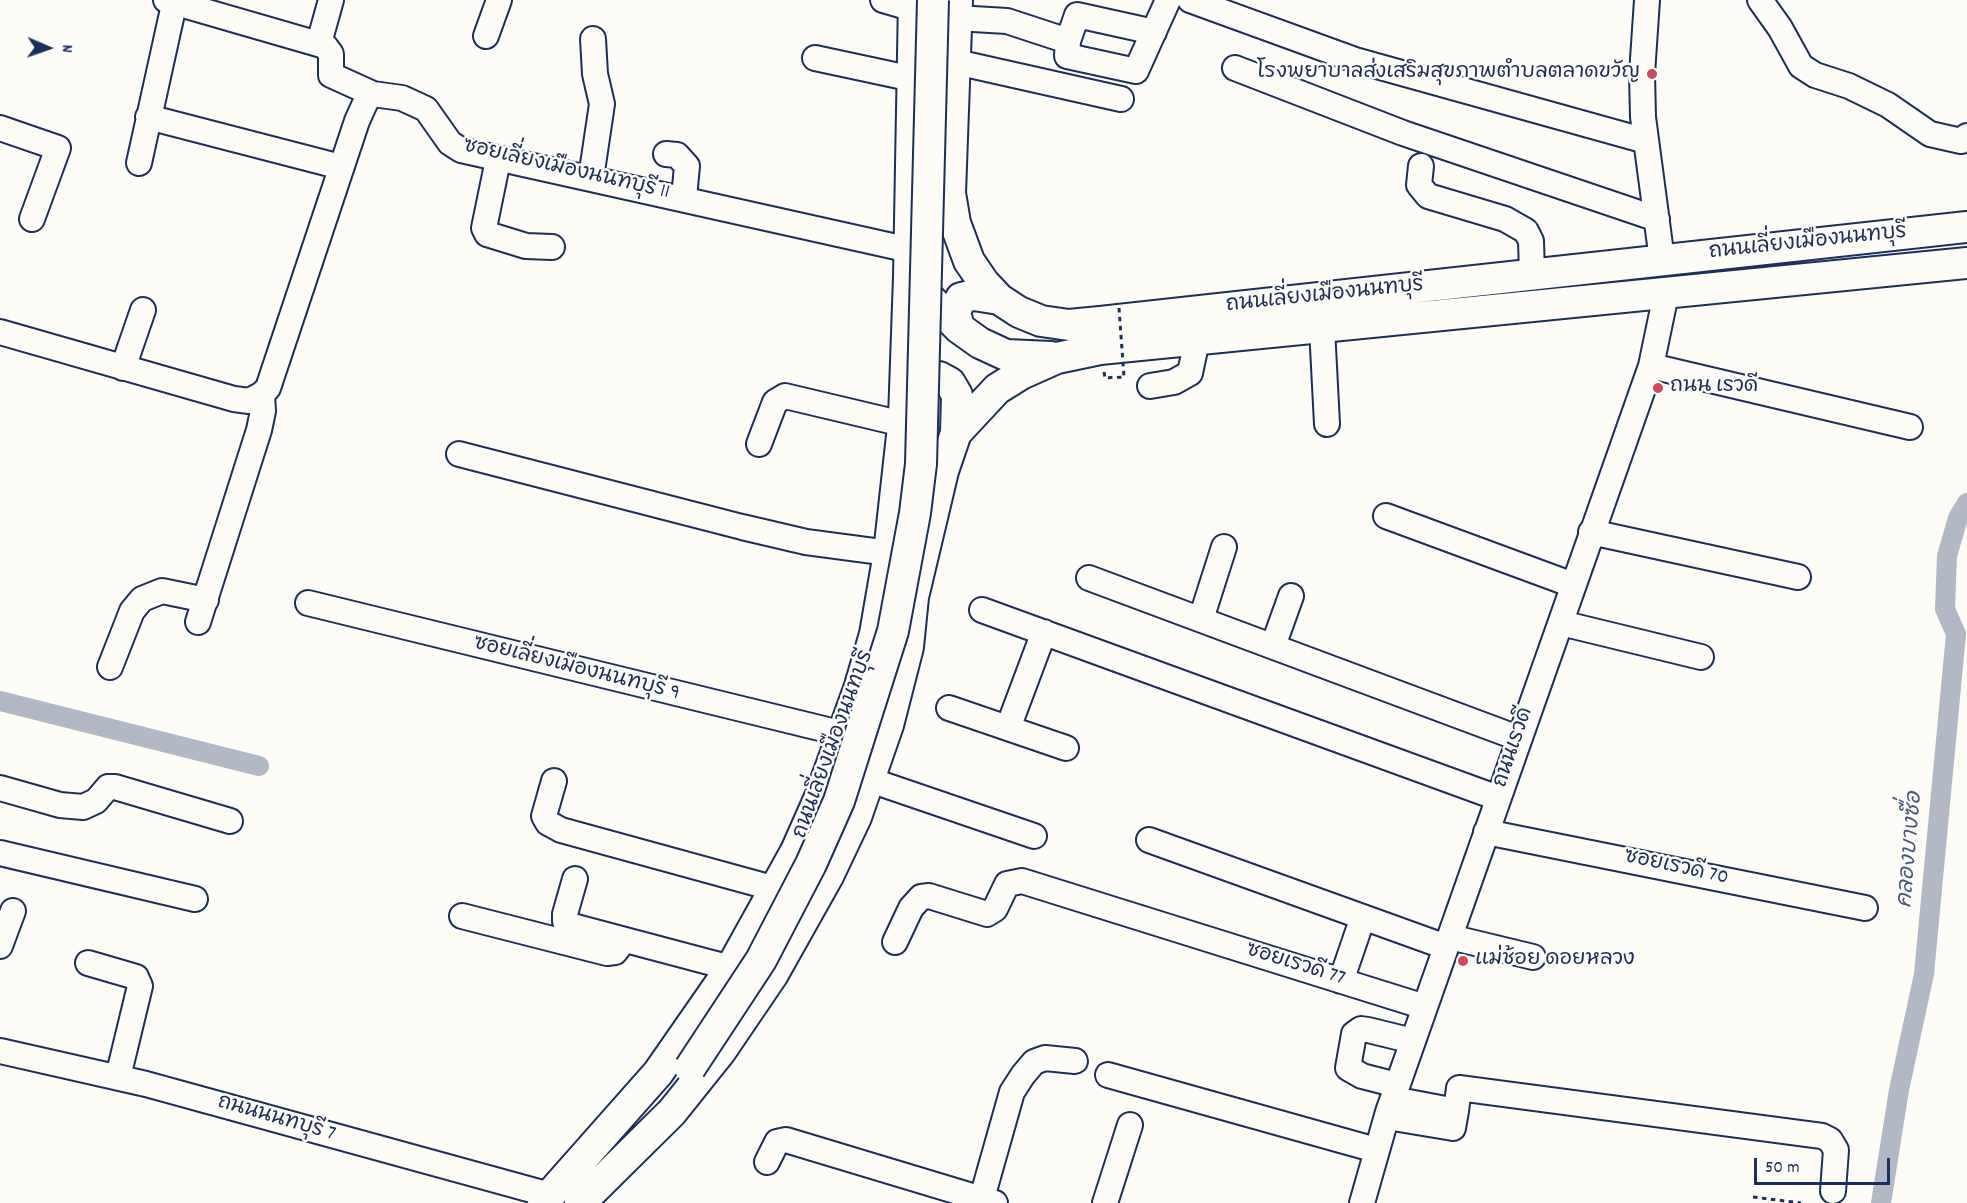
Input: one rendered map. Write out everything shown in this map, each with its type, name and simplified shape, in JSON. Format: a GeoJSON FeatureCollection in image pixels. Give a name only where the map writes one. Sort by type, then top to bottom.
{"type":"FeatureCollection","features":[{"type":"Feature","properties":{"kind":"main road","name":"ถนนเลี่ยงเมืองนนทบุรี"},"geometry":{"type":"LineString","coordinates":[[547,1199],[658,1073],[731,968],[796,851],[844,734],[875,634],[889,553],[903,421],[910,264],[913,79],[920,3]]}},
{"type":"Feature","properties":{"kind":"main road"},"geometry":{"type":"LineString","coordinates":[[635,1148],[761,960],[811,864],[839,801],[893,631],[915,513],[921,464],[920,3]]}},
{"type":"Feature","properties":{"kind":"main road","name":"ถนนเลี่ยงเมืองนนทบุรี"},"geometry":{"type":"LineString","coordinates":[[957,9],[950,194],[955,223],[969,261],[999,299],[1018,312],[1041,321],[1069,325],[1967,227]]}},
{"type":"Feature","properties":{"kind":"main road","name":"ถนนเลี่ยงเมืองนนทบุรี"},"geometry":{"type":"LineString","coordinates":[[583,1202],[672,1112],[720,1052],[773,974],[878,783],[888,725],[908,646],[913,597],[936,497],[956,434],[998,389],[1022,374],[1057,358],[1100,349],[1967,263]]}},
{"type":"Feature","properties":{"kind":"main road","name":"ถนนเลี่ยงเมืองนนทบุรี"},"geometry":{"type":"LineString","coordinates":[[910,264],[958,328],[980,343],[1006,355],[1057,358]]}},
{"type":"Feature","properties":{"kind":"main road"},"geometry":{"type":"LineString","coordinates":[[958,328],[955,312],[961,298],[975,295],[999,299]]}},
{"type":"Feature","properties":{"kind":"main road"},"geometry":{"type":"LineString","coordinates":[[903,421],[927,381],[939,377],[950,383],[957,395],[956,434]]}},
{"type":"Feature","properties":{"kind":"street"},"geometry":{"type":"LineString","coordinates":[[139,163],[172,1],[319,43],[331,0]]}},
{"type":"Feature","properties":{"kind":"street"},"geometry":{"type":"LineString","coordinates":[[486,36],[499,0]]}},
{"type":"Feature","properties":{"kind":"street"},"geometry":{"type":"LineString","coordinates":[[883,0],[920,3]]}},
{"type":"Feature","properties":{"kind":"street"},"geometry":{"type":"LineString","coordinates":[[1154,32],[1078,7],[1068,41],[1067,56],[1136,71],[1154,32],[1168,0]]}},
{"type":"Feature","properties":{"kind":"street"},"geometry":{"type":"LineString","coordinates":[[1190,0],[1355,60],[1646,141]]}},
{"type":"Feature","properties":{"kind":"street"},"geometry":{"type":"LineString","coordinates":[[1647,0],[1642,92],[1646,141],[1662,260]]}},
{"type":"Feature","properties":{"kind":"street"},"geometry":{"type":"LineString","coordinates":[[1760,0],[1780,28],[1801,66],[1815,75],[1849,86],[1888,105],[1930,134],[1961,141],[1967,136]]}},
{"type":"Feature","properties":{"kind":"street"},"geometry":{"type":"LineString","coordinates":[[957,9],[1010,11],[1068,41]]}},
{"type":"Feature","properties":{"kind":"street"},"geometry":{"type":"LineString","coordinates":[[591,178],[602,104],[595,74],[593,39]]}},
{"type":"Feature","properties":{"kind":"street","name":"ซอยเลี่ยงเมืองนนทบุรี 11"},"geometry":{"type":"LineString","coordinates":[[319,43],[330,50],[331,75],[373,94],[402,98],[420,106],[426,110],[450,143],[461,150],[498,160],[684,198],[910,264]]}},
{"type":"Feature","properties":{"kind":"street"},"geometry":{"type":"LineString","coordinates":[[815,58],[913,79]]}},
{"type":"Feature","properties":{"kind":"street"},"geometry":{"type":"LineString","coordinates":[[956,62],[1121,99]]}},
{"type":"Feature","properties":{"kind":"street"},"geometry":{"type":"LineString","coordinates":[[1235,68],[1403,133],[1657,219]]}},
{"type":"Feature","properties":{"kind":"street"},"geometry":{"type":"LineString","coordinates":[[0,332],[234,399],[249,400],[262,394],[268,388],[341,167],[362,111],[373,94]]}},
{"type":"Feature","properties":{"kind":"street"},"geometry":{"type":"LineString","coordinates":[[148,117],[341,167]]}},
{"type":"Feature","properties":{"kind":"street"},"geometry":{"type":"LineString","coordinates":[[0,128],[58,148],[32,219]]}},
{"type":"Feature","properties":{"kind":"street"},"geometry":{"type":"LineString","coordinates":[[666,154],[677,155],[687,166],[684,198]]}},
{"type":"Feature","properties":{"kind":"street"},"geometry":{"type":"LineString","coordinates":[[498,160],[484,228],[487,234],[526,246],[552,247]]}},
{"type":"Feature","properties":{"kind":"street"},"geometry":{"type":"LineString","coordinates":[[1421,166],[1419,185],[1428,196],[1505,219],[1526,231],[1531,241],[1532,274]]}},
{"type":"Feature","properties":{"kind":"street","name":"ถนนเรวดี"},"geometry":{"type":"LineString","coordinates":[[1362,1203],[1392,1100],[1651,366],[1666,294]]}},
{"type":"Feature","properties":{"kind":"street"},"geometry":{"type":"LineString","coordinates":[[123,368],[143,310]]}},
{"type":"Feature","properties":{"kind":"street"},"geometry":{"type":"LineString","coordinates":[[1322,328],[1327,424]]}},
{"type":"Feature","properties":{"kind":"street"},"geometry":{"type":"LineString","coordinates":[[1150,386],[1174,382],[1190,373],[1197,340]]}},
{"type":"Feature","properties":{"kind":"street"},"geometry":{"type":"LineString","coordinates":[[1651,366],[1910,427]]}},
{"type":"Feature","properties":{"kind":"street"},"geometry":{"type":"LineString","coordinates":[[110,667],[132,611],[142,599],[162,591],[202,611],[259,430],[263,411],[262,394]]}},
{"type":"Feature","properties":{"kind":"street"},"geometry":{"type":"LineString","coordinates":[[759,444],[775,402],[785,396],[903,421]]}},
{"type":"Feature","properties":{"kind":"street"},"geometry":{"type":"LineString","coordinates":[[459,454],[806,542],[889,553]]}},
{"type":"Feature","properties":{"kind":"street"},"geometry":{"type":"LineString","coordinates":[[1386,516],[1574,585]]}},
{"type":"Feature","properties":{"kind":"street"},"geometry":{"type":"LineString","coordinates":[[1591,532],[1798,578]]}},
{"type":"Feature","properties":{"kind":"street"},"geometry":{"type":"LineString","coordinates":[[1201,619],[1224,547]]}},
{"type":"Feature","properties":{"kind":"street"},"geometry":{"type":"LineString","coordinates":[[1089,578],[1518,738]]}},
{"type":"Feature","properties":{"kind":"street"},"geometry":{"type":"LineString","coordinates":[[1272,646],[1291,596]]}},
{"type":"Feature","properties":{"kind":"street","name":"ซอยเลี่ยงเมืองนนทบุรี 9"},"geometry":{"type":"LineString","coordinates":[[308,603],[844,734]]}},
{"type":"Feature","properties":{"kind":"street"},"geometry":{"type":"LineString","coordinates":[[982,610],[1498,798]]}},
{"type":"Feature","properties":{"kind":"street"},"geometry":{"type":"LineString","coordinates":[[1561,622],[1701,657]]}},
{"type":"Feature","properties":{"kind":"street"},"geometry":{"type":"LineString","coordinates":[[1008,728],[1044,632]]}},
{"type":"Feature","properties":{"kind":"street"},"geometry":{"type":"LineString","coordinates":[[949,708],[1066,748]]}},
{"type":"Feature","properties":{"kind":"street"},"geometry":{"type":"LineString","coordinates":[[554,781],[544,816],[548,823],[561,830],[776,889]]}},
{"type":"Feature","properties":{"kind":"street"},"geometry":{"type":"LineString","coordinates":[[878,783],[1034,836]]}},
{"type":"Feature","properties":{"kind":"street"},"geometry":{"type":"LineString","coordinates":[[0,788],[60,805],[83,807],[96,801],[108,787],[116,787],[230,821]]}},
{"type":"Feature","properties":{"kind":"street","name":"ซอยเรวดี 70"},"geometry":{"type":"LineString","coordinates":[[1486,832],[1865,908]]}},
{"type":"Feature","properties":{"kind":"street"},"geometry":{"type":"LineString","coordinates":[[1149,840],[1363,917],[1448,942],[1533,957]]}},
{"type":"Feature","properties":{"kind":"street"},"geometry":{"type":"LineString","coordinates":[[0,853],[195,899]]}},
{"type":"Feature","properties":{"kind":"street"},"geometry":{"type":"LineString","coordinates":[[575,879],[565,921],[569,925],[731,968]]}},
{"type":"Feature","properties":{"kind":"street","name":"ซอยเรวดี 77"},"geometry":{"type":"LineString","coordinates":[[896,942],[911,908],[921,897],[929,896],[987,914],[995,909],[1003,888],[1017,880],[1425,1007]]}},
{"type":"Feature","properties":{"kind":"street"},"geometry":{"type":"LineString","coordinates":[[0,946],[13,910]]}},
{"type":"Feature","properties":{"kind":"street"},"geometry":{"type":"LineString","coordinates":[[462,916],[607,953],[615,952],[624,940]]}},
{"type":"Feature","properties":{"kind":"street"},"geometry":{"type":"LineString","coordinates":[[1341,981],[1363,917]]}},
{"type":"Feature","properties":{"kind":"street"},"geometry":{"type":"LineString","coordinates":[[88,963],[136,977],[140,986],[118,1077]]}},
{"type":"Feature","properties":{"kind":"street"},"geometry":{"type":"LineString","coordinates":[[1413,1041],[1361,1029],[1354,1034],[1348,1068],[1392,1100],[1453,1128],[1459,1088],[1822,1136],[1830,1140],[1836,1150],[1833,1191]]}},
{"type":"Feature","properties":{"kind":"street","name":"ถนนนนทบุรี 7"},"geometry":{"type":"LineString","coordinates":[[0,1051],[118,1077],[547,1199]]}},
{"type":"Feature","properties":{"kind":"street"},"geometry":{"type":"LineString","coordinates":[[767,1162],[777,1142],[786,1140],[989,1201],[1011,1092],[1034,1062],[1045,1059],[1075,1061]]}},
{"type":"Feature","properties":{"kind":"street"},"geometry":{"type":"LineString","coordinates":[[1108,1075],[1376,1150]]}},
{"type":"Feature","properties":{"kind":"street"},"geometry":{"type":"LineString","coordinates":[[1106,1203],[1130,1125]]}},
{"type":"Feature","properties":{"kind":"path"},"geometry":{"type":"LineString","coordinates":[[1105,378],[1124,377],[1119,308]]}},
{"type":"Feature","properties":{"kind":"path"},"geometry":{"type":"LineString","coordinates":[[1753,1197],[1801,1203]]}},
{"type":"Feature","properties":{"kind":"waterway","name":"คลองบางซื่อ"},"geometry":{"type":"LineString","coordinates":[[1881,1203],[1899,1090],[1924,974],[1956,634],[1945,609],[1947,556],[1958,518],[1967,503]]}},
{"type":"Feature","properties":{"kind":"waterway"},"geometry":{"type":"LineString","coordinates":[[0,701],[259,766]]}},
{"type":"Feature","properties":{"kind":"place","name":"โรงพยาบาลส่งเสริมสุขภาพตำบลตลาดขวัญ"},"geometry":{"type":"Point","coordinates":[1652,74]}},
{"type":"Feature","properties":{"kind":"place","name":"ถนน เรวดี"},"geometry":{"type":"Point","coordinates":[1658,388]}},
{"type":"Feature","properties":{"kind":"place","name":"แม่ช้อย ดอยหลวง"},"geometry":{"type":"Point","coordinates":[1463,961]}}]}
